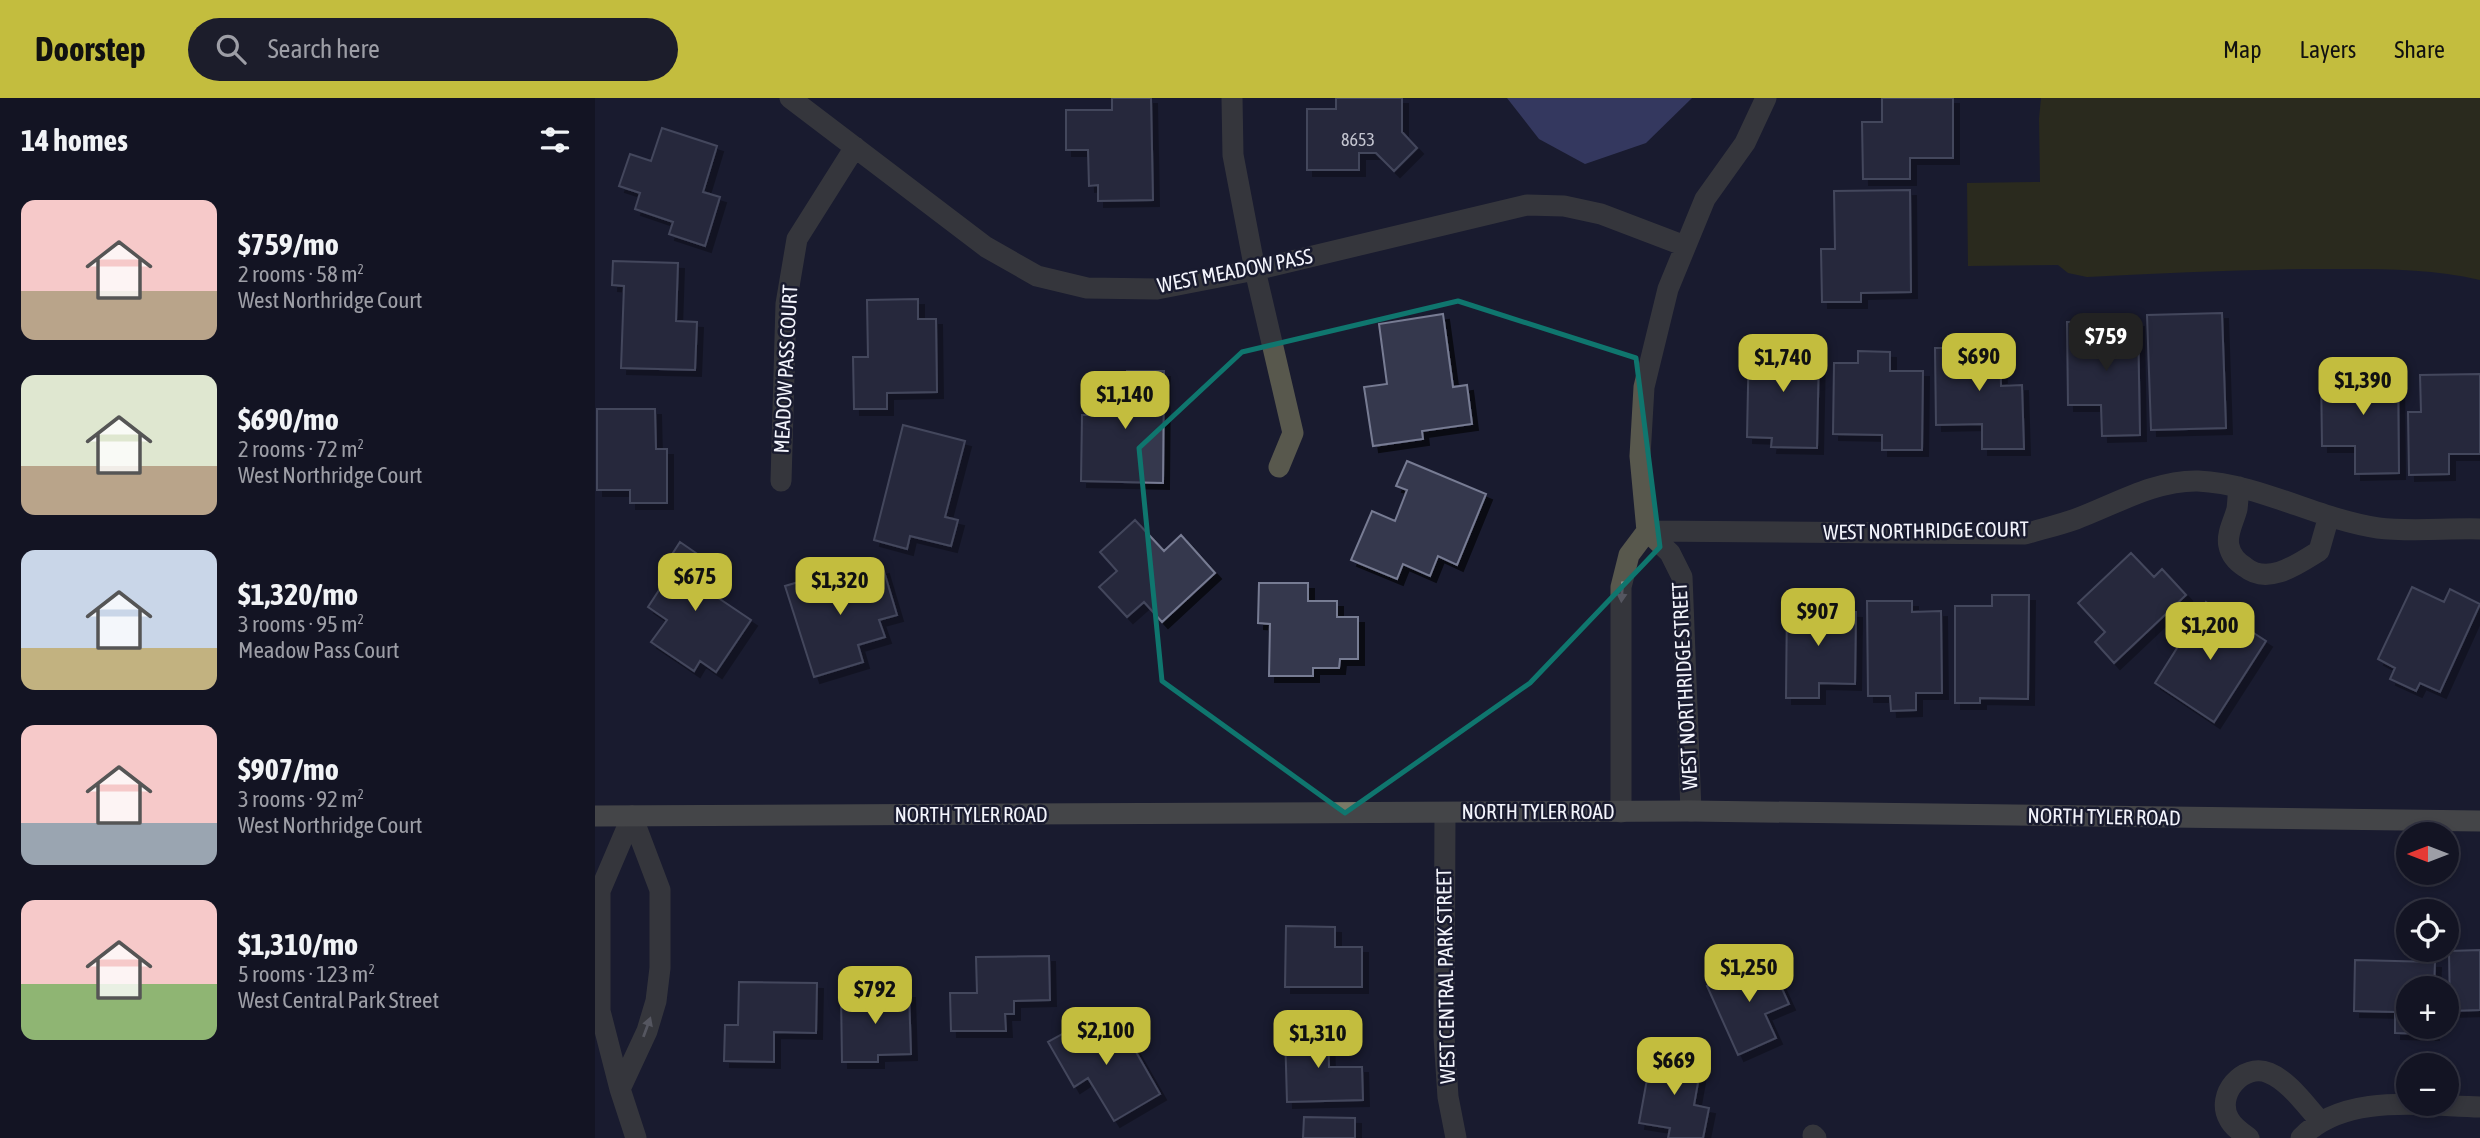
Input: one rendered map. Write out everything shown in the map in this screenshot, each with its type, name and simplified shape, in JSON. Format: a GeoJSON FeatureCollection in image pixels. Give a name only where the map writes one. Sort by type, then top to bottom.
{"type":"FeatureCollection","features":[{"type":"Feature","properties":{"kind":"main road","name":"NORTH TYLER ROAD"},"geometry":{"type":"LineString","coordinates":[[595,816],[1691,811],[2480,821]]}},
{"type":"Feature","properties":{"kind":"street","name":"WEST MEADOW PASS"},"geometry":{"type":"LineString","coordinates":[[790,98],[986,247],[1037,276],[1087,288],[1157,289],[1255,270],[1527,205],[1564,206],[1601,214],[1685,246]]}},
{"type":"Feature","properties":{"kind":"street"},"geometry":{"type":"LineString","coordinates":[[1232,98],[1233,155],[1255,270],[1293,433],[1279,467]]}},
{"type":"Feature","properties":{"kind":"street"},"geometry":{"type":"LineString","coordinates":[[1621,812],[1621,587],[1629,555],[1647,531],[1640,456],[1644,387],[1668,289],[1685,246],[1705,199],[1745,143],[1766,98]]}},
{"type":"Feature","properties":{"kind":"street","name":"MEADOW PASS COURT"},"geometry":{"type":"LineString","coordinates":[[781,481],[786,304],[797,239],[855,147]]}},
{"type":"Feature","properties":{"kind":"street","name":"WEST NORTHRIDGE COURT"},"geometry":{"type":"LineString","coordinates":[[1647,531],[2025,534],[2074,520],[2162,486],[2196,481],[2239,487],[2329,516],[2379,528],[2480,528]]}},
{"type":"Feature","properties":{"kind":"street"},"geometry":{"type":"LineString","coordinates":[[2239,487],[2237,509],[2228,544],[2235,560],[2252,573],[2267,575],[2292,568],[2319,551],[2329,516]]}},
{"type":"Feature","properties":{"kind":"street","name":"WEST NORTHRIDGE STREET"},"geometry":{"type":"LineString","coordinates":[[1647,531],[1670,553],[1682,577],[1691,811]]}},
{"type":"Feature","properties":{"kind":"street","name":"WEST CENTRAL PARK STREET"},"geometry":{"type":"LineString","coordinates":[[1445,813],[1444,1036],[1448,1097],[1456,1138]]}},
{"type":"Feature","properties":{"kind":"street"},"geometry":{"type":"LineString","coordinates":[[620,1090],[647,1031],[656,1001],[660,968],[660,890],[632,816]]}},
{"type":"Feature","properties":{"kind":"street"},"geometry":{"type":"LineString","coordinates":[[632,816],[600,891],[600,1012],[620,1090],[636,1138]]}},
{"type":"Feature","properties":{"kind":"street"},"geometry":{"type":"LineString","coordinates":[[2249,1138],[2228,1119],[2225,1107],[2229,1089],[2237,1078],[2251,1072],[2267,1072],[2282,1081],[2321,1122]]}},
{"type":"Feature","properties":{"kind":"street"},"geometry":{"type":"LineString","coordinates":[[2301,1138],[2321,1122],[2364,1108],[2480,1107]]}},
{"type":"Feature","properties":{"kind":"highlighted area"},"geometry":{"type":"Polygon","coordinates":[[[1458,301],[1636,358],[1660,547],[1530,683],[1345,813],[1162,681],[1139,448],[1242,352],[1458,301]]]}},
{"type":"Feature","properties":{"kind":"shaded area"},"geometry":{"type":"Polygon","coordinates":[[[2041,98],[2480,98],[2480,280],[2442,273],[2385,269],[2266,270],[2087,277],[2068,273],[2058,265],[1968,266],[1967,183],[2040,182],[2041,98]]]}},
{"type":"Feature","properties":{"kind":"water"},"geometry":{"type":"Polygon","coordinates":[[[1507,98],[1692,98],[1646,143],[1585,164],[1539,139],[1507,98]]]}},
{"type":"Feature","properties":{"kind":"building"},"geometry":{"type":"Polygon","coordinates":[[[1112,98],[1151,98],[1153,200],[1098,201],[1098,185],[1089,186],[1088,150],[1066,150],[1066,110],[1112,110],[1112,98]]]}},
{"type":"Feature","properties":{"kind":"building"},"geometry":{"type":"Polygon","coordinates":[[[1336,98],[1402,98],[1402,132],[1417,148],[1394,171],[1376,153],[1359,153],[1359,170],[1307,170],[1307,109],[1336,109],[1336,98]]]}},
{"type":"Feature","properties":{"kind":"building"},"geometry":{"type":"Polygon","coordinates":[[[1882,98],[1953,98],[1953,158],[1910,158],[1910,179],[1863,179],[1862,122],[1882,122],[1882,98]]]}},
{"type":"Feature","properties":{"kind":"building"},"geometry":{"type":"Polygon","coordinates":[[[662,128],[717,146],[703,192],[720,197],[705,246],[669,234],[673,222],[635,209],[640,193],[619,186],[630,154],[651,161],[662,128]]]}},
{"type":"Feature","properties":{"kind":"building"},"geometry":{"type":"Polygon","coordinates":[[[1910,190],[1911,292],[1861,293],[1861,302],[1822,302],[1821,249],[1835,249],[1834,191],[1910,190]]]}},
{"type":"Feature","properties":{"kind":"building"},"geometry":{"type":"Polygon","coordinates":[[[613,261],[678,263],[676,321],[697,322],[695,370],[621,368],[624,286],[612,285],[613,261]]]}},
{"type":"Feature","properties":{"kind":"building"},"geometry":{"type":"Polygon","coordinates":[[[918,299],[918,319],[936,319],[937,392],[887,393],[887,409],[854,409],[853,357],[868,357],[867,300],[918,299]]]}},
{"type":"Feature","properties":{"kind":"building"},"geometry":{"type":"Polygon","coordinates":[[[2222,313],[2226,428],[2151,430],[2147,315],[2222,313]]]}},
{"type":"Feature","properties":{"kind":"building"},"geometry":{"type":"Polygon","coordinates":[[[1443,314],[1453,387],[1467,385],[1472,424],[1422,431],[1423,439],[1373,446],[1364,387],[1387,384],[1379,324],[1443,314]]]}},
{"type":"Feature","properties":{"kind":"building"},"geometry":{"type":"Polygon","coordinates":[[[2138,321],[2140,435],[2102,436],[2101,405],[2068,405],[2067,322],[2138,321]]]}},
{"type":"Feature","properties":{"kind":"building"},"geometry":{"type":"Polygon","coordinates":[[[1973,335],[2000,335],[2001,386],[2022,385],[2024,449],[1982,449],[1982,424],[1936,425],[1935,348],[1973,348],[1973,335]]]}},
{"type":"Feature","properties":{"kind":"building"},"geometry":{"type":"Polygon","coordinates":[[[1749,338],[1779,338],[1778,349],[1819,350],[1817,448],[1771,447],[1772,438],[1747,437],[1749,338]]]}},
{"type":"Feature","properties":{"kind":"building"},"geometry":{"type":"Polygon","coordinates":[[[1858,351],[1890,352],[1890,371],[1923,371],[1922,450],[1882,450],[1882,435],[1833,434],[1834,363],[1858,363],[1858,351]]]}},
{"type":"Feature","properties":{"kind":"building"},"geometry":{"type":"Polygon","coordinates":[[[2321,370],[2398,370],[2399,473],[2355,474],[2355,446],[2322,446],[2321,370]]]}},
{"type":"Feature","properties":{"kind":"building"},"geometry":{"type":"Polygon","coordinates":[[[1127,371],[1164,371],[1163,483],[1081,481],[1082,415],[1095,415],[1095,379],[1127,380],[1127,371]]]}},
{"type":"Feature","properties":{"kind":"building"},"geometry":{"type":"Polygon","coordinates":[[[2480,374],[2480,454],[2449,454],[2449,474],[2409,475],[2408,412],[2421,412],[2420,375],[2480,374]]]}},
{"type":"Feature","properties":{"kind":"building"},"geometry":{"type":"Polygon","coordinates":[[[597,409],[655,409],[656,449],[667,449],[667,503],[630,503],[630,490],[597,490],[597,409]]]}},
{"type":"Feature","properties":{"kind":"building"},"geometry":{"type":"Polygon","coordinates":[[[903,425],[965,441],[945,517],[958,520],[951,546],[910,536],[907,549],[874,540],[903,425]]]}},
{"type":"Feature","properties":{"kind":"building"},"geometry":{"type":"Polygon","coordinates":[[[1407,461],[1486,494],[1457,565],[1438,556],[1430,576],[1403,564],[1397,579],[1351,560],[1372,511],[1395,521],[1407,490],[1396,486],[1407,461]]]}},
{"type":"Feature","properties":{"kind":"building"},"geometry":{"type":"Polygon","coordinates":[[[1135,520],[1164,551],[1181,535],[1215,573],[1162,622],[1144,602],[1127,617],[1099,587],[1117,571],[1100,552],[1135,520]]]}},
{"type":"Feature","properties":{"kind":"building"},"geometry":{"type":"Polygon","coordinates":[[[680,542],[722,571],[708,591],[751,620],[716,672],[700,661],[694,671],[651,642],[667,620],[648,607],[667,578],[660,573],[680,542]]]}},
{"type":"Feature","properties":{"kind":"building"},"geometry":{"type":"Polygon","coordinates":[[[2131,553],[2154,577],[2162,569],[2186,595],[2114,663],[2095,642],[2105,632],[2078,603],[2131,553]]]}},
{"type":"Feature","properties":{"kind":"building"},"geometry":{"type":"Polygon","coordinates":[[[883,568],[897,615],[879,620],[885,637],[858,645],[863,662],[814,677],[785,586],[829,573],[832,583],[883,568]]]}},
{"type":"Feature","properties":{"kind":"building"},"geometry":{"type":"Polygon","coordinates":[[[1259,583],[1308,583],[1308,601],[1337,601],[1337,617],[1358,617],[1358,659],[1340,659],[1339,668],[1313,668],[1313,676],[1269,676],[1270,624],[1258,623],[1259,583]]]}},
{"type":"Feature","properties":{"kind":"building"},"geometry":{"type":"Polygon","coordinates":[[[2412,587],[2444,602],[2450,589],[2480,604],[2440,692],[2420,683],[2416,691],[2390,679],[2395,668],[2378,659],[2412,587]]]}},
{"type":"Feature","properties":{"kind":"building"},"geometry":{"type":"Polygon","coordinates":[[[1992,595],[2029,595],[2028,699],[1980,698],[1980,703],[1955,703],[1955,606],[1992,606],[1992,595]]]}},
{"type":"Feature","properties":{"kind":"building"},"geometry":{"type":"Polygon","coordinates":[[[1787,598],[1821,598],[1821,611],[1856,612],[1855,684],[1819,683],[1819,698],[1786,698],[1787,598]]]}},
{"type":"Feature","properties":{"kind":"building"},"geometry":{"type":"Polygon","coordinates":[[[1867,601],[1912,601],[1912,612],[1941,611],[1942,693],[1916,693],[1916,710],[1891,711],[1890,696],[1868,696],[1867,601]]]}},
{"type":"Feature","properties":{"kind":"building"},"geometry":{"type":"Polygon","coordinates":[[[2206,602],[2266,641],[2214,722],[2155,683],[2206,602]]]}},
{"type":"Feature","properties":{"kind":"building"},"geometry":{"type":"Polygon","coordinates":[[[1286,926],[1335,927],[1335,947],[1362,947],[1362,987],[1285,987],[1286,926]]]}},
{"type":"Feature","properties":{"kind":"building"},"geometry":{"type":"Polygon","coordinates":[[[2480,950],[2480,1010],[2459,1011],[2459,976],[2449,976],[2449,962],[2459,962],[2459,951],[2480,950]]]}},
{"type":"Feature","properties":{"kind":"building"},"geometry":{"type":"Polygon","coordinates":[[[1049,956],[1050,1000],[1014,1001],[1014,1014],[1005,1014],[1006,1031],[951,1031],[950,993],[977,993],[976,957],[1049,956]]]}},
{"type":"Feature","properties":{"kind":"building"},"geometry":{"type":"Polygon","coordinates":[[[1768,958],[1789,1004],[1765,1014],[1776,1038],[1738,1055],[1707,986],[1768,958]]]}},
{"type":"Feature","properties":{"kind":"building"},"geometry":{"type":"Polygon","coordinates":[[[2355,960],[2435,962],[2434,976],[2396,976],[2396,1033],[2395,1012],[2354,1011],[2355,960]]]}},
{"type":"Feature","properties":{"kind":"building"},"geometry":{"type":"Polygon","coordinates":[[[739,982],[817,983],[816,1033],[774,1032],[774,1062],[724,1061],[725,1025],[738,1025],[739,982]]]}},
{"type":"Feature","properties":{"kind":"building"},"geometry":{"type":"Polygon","coordinates":[[[909,992],[911,1054],[878,1055],[878,1062],[842,1062],[841,994],[909,992]]]}},
{"type":"Feature","properties":{"kind":"building"},"geometry":{"type":"Polygon","coordinates":[[[1084,1022],[1093,1037],[1119,1022],[1160,1094],[1114,1121],[1088,1078],[1074,1087],[1048,1042],[1084,1022]]]}},
{"type":"Feature","properties":{"kind":"building"},"geometry":{"type":"Polygon","coordinates":[[[1328,1029],[1329,1067],[1362,1067],[1363,1100],[1287,1102],[1285,1031],[1328,1029]]]}},
{"type":"Feature","properties":{"kind":"building"},"geometry":{"type":"Polygon","coordinates":[[[1652,1052],[1702,1060],[1694,1105],[1709,1108],[1703,1138],[1668,1138],[1670,1128],[1639,1123],[1652,1052]]]}},
{"type":"Feature","properties":{"kind":"building"},"geometry":{"type":"Polygon","coordinates":[[[1304,1117],[1355,1118],[1355,1138],[1303,1138],[1304,1117]]]}}]}
